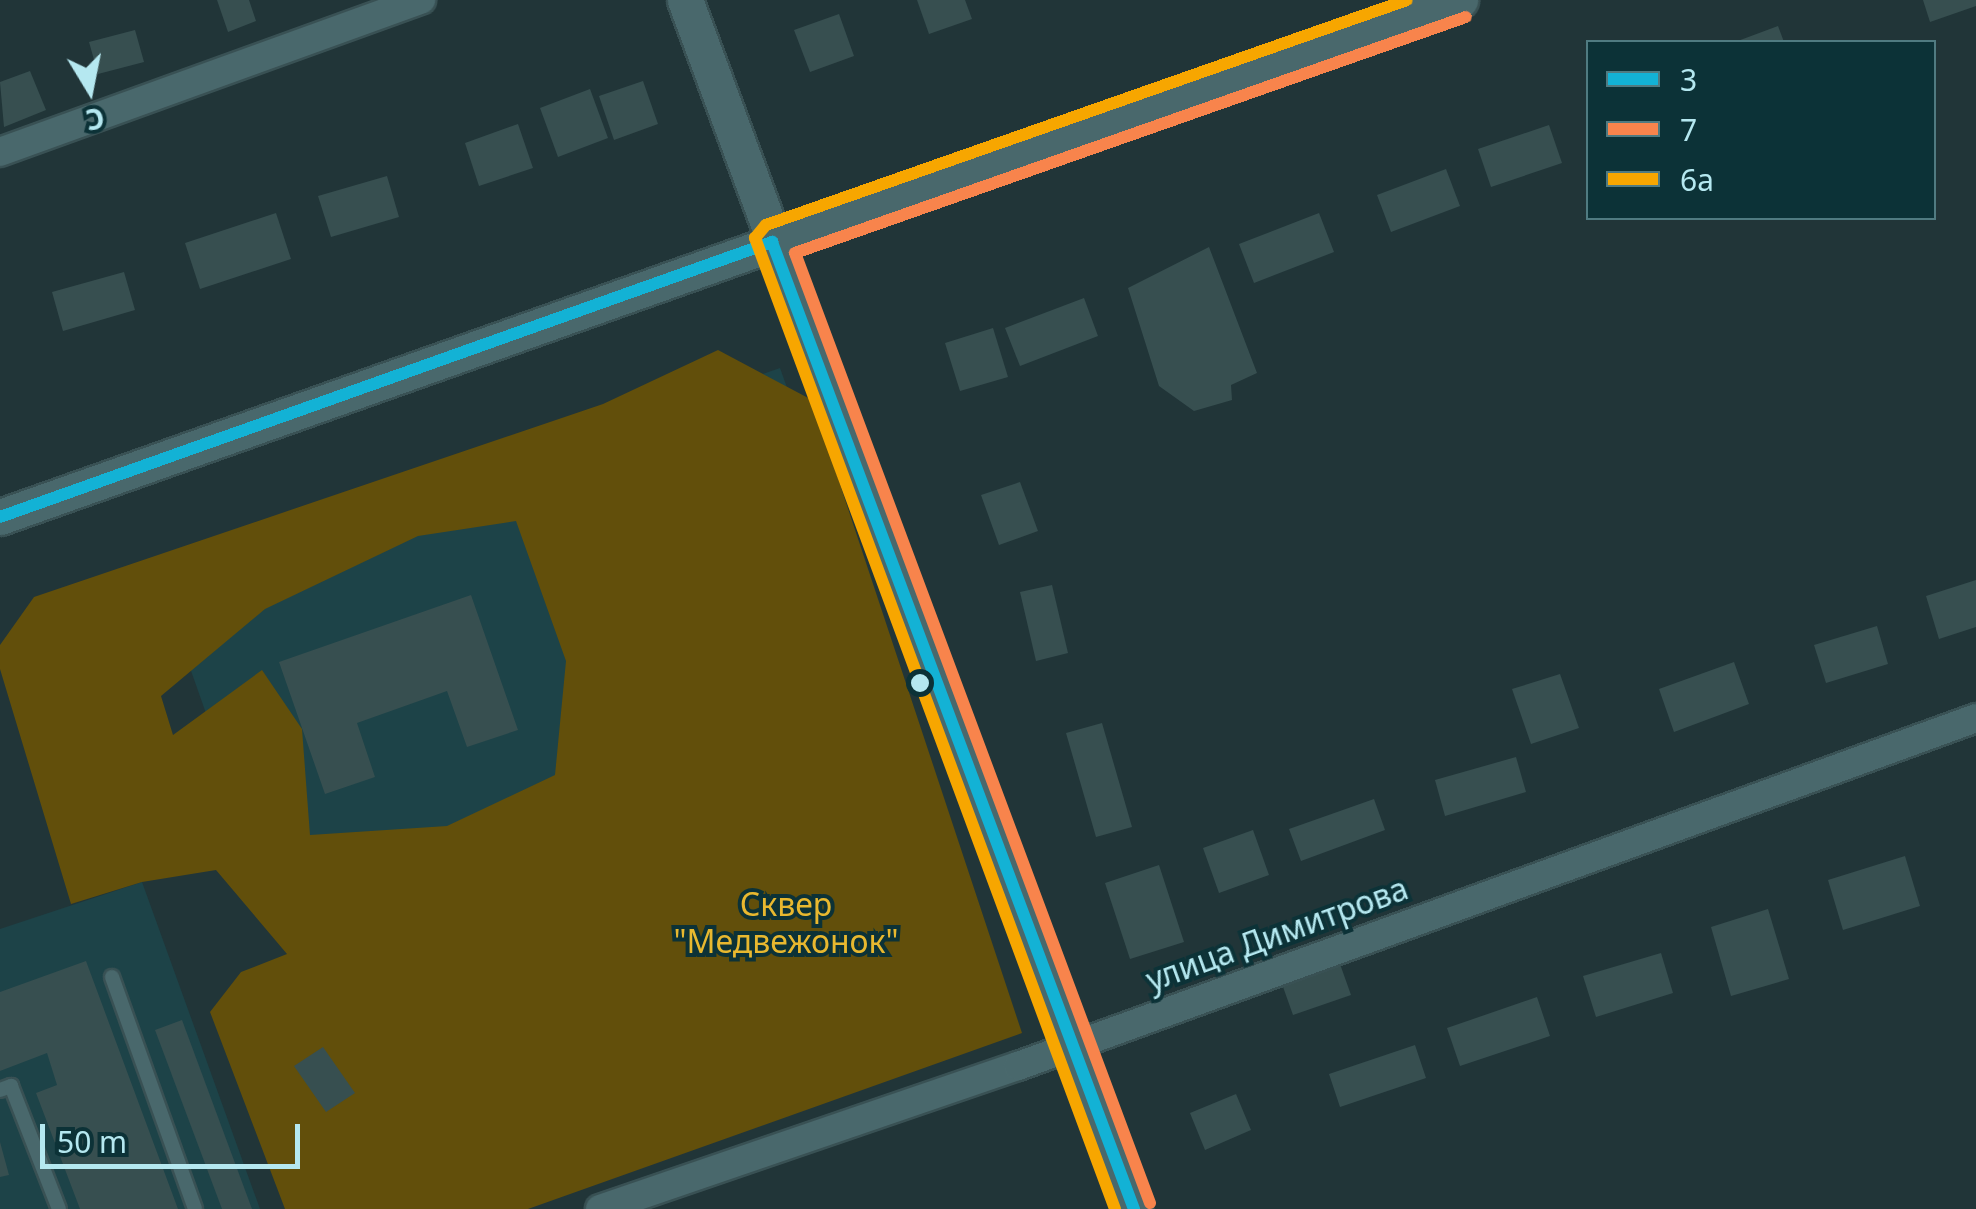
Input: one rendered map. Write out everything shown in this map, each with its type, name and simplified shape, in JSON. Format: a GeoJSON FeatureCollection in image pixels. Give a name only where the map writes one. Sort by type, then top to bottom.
{"type":"FeatureCollection","features":[{"type":"Feature","properties":{"kind":"street"},"geometry":{"type":"LineString","coordinates":[[0,152],[420,0]]}},
{"type":"Feature","properties":{"kind":"street"},"geometry":{"type":"LineString","coordinates":[[685,0],[1134,1209]]}},
{"type":"Feature","properties":{"kind":"street"},"geometry":{"type":"LineString","coordinates":[[0,516],[1460,0]]}},
{"type":"Feature","properties":{"kind":"street","name":"улица Димитрова"},"geometry":{"type":"LineString","coordinates":[[600,1209],[1073,1046],[1976,718]]}},
{"type":"Feature","properties":{"kind":"lane"},"geometry":{"type":"LineString","coordinates":[[112,977],[196,1209]]}},
{"type":"Feature","properties":{"kind":"lane"},"geometry":{"type":"LineString","coordinates":[[0,1090],[11,1086],[59,1209]]}},
{"type":"Feature","properties":{"kind":"shaded area"},"geometry":{"type":"Polygon","coordinates":[[[780,368],[907,723],[291,954],[160,583],[780,368]]]}},
{"type":"Feature","properties":{"kind":"shaded area"},"geometry":{"type":"Polygon","coordinates":[[[142,882],[260,1209],[0,1209],[0,929],[142,882]]]}},
{"type":"Feature","properties":{"kind":"green space","name":"Сквер \"Медвежонок\""},"geometry":{"type":"Polygon","coordinates":[[[718,350],[812,400],[1022,1033],[528,1209],[285,1209],[210,1012],[241,972],[287,954],[216,870],[142,882],[71,904],[0,669],[0,645],[34,597],[603,404],[718,350]],[[516,521],[418,536],[265,609],[161,696],[173,735],[262,670],[302,729],[310,835],[447,826],[555,775],[566,661],[516,521]]]}},
{"type":"Feature","properties":{"kind":"building"},"geometry":{"type":"Polygon","coordinates":[[[217,0],[249,0],[256,21],[228,32],[217,0]]]}},
{"type":"Feature","properties":{"kind":"building"},"geometry":{"type":"Polygon","coordinates":[[[917,0],[965,0],[972,19],[929,34],[917,0]]]}},
{"type":"Feature","properties":{"kind":"building"},"geometry":{"type":"Polygon","coordinates":[[[1923,0],[1976,0],[1976,6],[1930,22],[1923,0]]]}},
{"type":"Feature","properties":{"kind":"building"},"geometry":{"type":"Polygon","coordinates":[[[839,14],[854,56],[810,72],[794,30],[839,14]]]}},
{"type":"Feature","properties":{"kind":"building"},"geometry":{"type":"Polygon","coordinates":[[[1778,26],[1783,40],[1740,40],[1778,26]]]}},
{"type":"Feature","properties":{"kind":"building"},"geometry":{"type":"Polygon","coordinates":[[[135,30],[144,62],[98,74],[89,42],[135,30]]]}},
{"type":"Feature","properties":{"kind":"building"},"geometry":{"type":"Polygon","coordinates":[[[30,71],[46,110],[4,127],[0,82],[30,71]]]}},
{"type":"Feature","properties":{"kind":"building"},"geometry":{"type":"Polygon","coordinates":[[[643,81],[658,124],[614,140],[599,96],[643,81]]]}},
{"type":"Feature","properties":{"kind":"building"},"geometry":{"type":"Polygon","coordinates":[[[590,89],[608,138],[558,157],[540,108],[590,89]]]}},
{"type":"Feature","properties":{"kind":"building"},"geometry":{"type":"Polygon","coordinates":[[[518,124],[533,168],[479,186],[465,143],[518,124]]]}},
{"type":"Feature","properties":{"kind":"building"},"geometry":{"type":"Polygon","coordinates":[[[1549,125],[1562,163],[1491,187],[1478,149],[1549,125]]]}},
{"type":"Feature","properties":{"kind":"building"},"geometry":{"type":"Polygon","coordinates":[[[1446,169],[1460,206],[1391,232],[1377,195],[1446,169]]]}},
{"type":"Feature","properties":{"kind":"building"},"geometry":{"type":"Polygon","coordinates":[[[387,176],[399,217],[331,237],[318,196],[387,176]]]}},
{"type":"Feature","properties":{"kind":"building"},"geometry":{"type":"Polygon","coordinates":[[[276,213],[291,259],[200,289],[185,243],[276,213]]]}},
{"type":"Feature","properties":{"kind":"building"},"geometry":{"type":"Polygon","coordinates":[[[1319,213],[1334,252],[1254,283],[1239,244],[1319,213]]]}},
{"type":"Feature","properties":{"kind":"building"},"geometry":{"type":"Polygon","coordinates":[[[1209,247],[1257,373],[1231,385],[1232,400],[1194,411],[1159,386],[1128,288],[1209,247]]]}},
{"type":"Feature","properties":{"kind":"building"},"geometry":{"type":"Polygon","coordinates":[[[124,272],[135,310],[63,331],[52,292],[124,272]]]}},
{"type":"Feature","properties":{"kind":"building"},"geometry":{"type":"Polygon","coordinates":[[[1084,298],[1098,336],[1020,366],[1005,328],[1084,298]]]}},
{"type":"Feature","properties":{"kind":"building"},"geometry":{"type":"Polygon","coordinates":[[[993,328],[1008,377],[960,391],[945,343],[993,328]]]}},
{"type":"Feature","properties":{"kind":"building"},"geometry":{"type":"Polygon","coordinates":[[[1020,482],[1038,531],[999,545],[981,495],[1020,482]]]}},
{"type":"Feature","properties":{"kind":"building"},"geometry":{"type":"Polygon","coordinates":[[[1976,580],[1976,627],[1939,639],[1926,596],[1976,580]]]}},
{"type":"Feature","properties":{"kind":"building"},"geometry":{"type":"Polygon","coordinates":[[[1052,585],[1068,653],[1036,661],[1020,592],[1052,585]]]}},
{"type":"Feature","properties":{"kind":"building"},"geometry":{"type":"Polygon","coordinates":[[[471,595],[518,730],[467,747],[447,691],[357,723],[375,777],[325,794],[279,662],[471,595]]]}},
{"type":"Feature","properties":{"kind":"building"},"geometry":{"type":"Polygon","coordinates":[[[1877,626],[1888,664],[1826,683],[1814,645],[1877,626]]]}},
{"type":"Feature","properties":{"kind":"building"},"geometry":{"type":"Polygon","coordinates":[[[1734,662],[1749,704],[1674,732],[1659,689],[1734,662]]]}},
{"type":"Feature","properties":{"kind":"building"},"geometry":{"type":"Polygon","coordinates":[[[1560,674],[1579,728],[1531,744],[1512,689],[1560,674]]]}},
{"type":"Feature","properties":{"kind":"building"},"geometry":{"type":"Polygon","coordinates":[[[1102,723],[1132,827],[1096,837],[1066,733],[1102,723]]]}},
{"type":"Feature","properties":{"kind":"building"},"geometry":{"type":"Polygon","coordinates":[[[1516,757],[1526,792],[1445,816],[1435,780],[1516,757]]]}},
{"type":"Feature","properties":{"kind":"building"},"geometry":{"type":"Polygon","coordinates":[[[1374,799],[1385,830],[1301,861],[1289,829],[1374,799]]]}},
{"type":"Feature","properties":{"kind":"building"},"geometry":{"type":"Polygon","coordinates":[[[1253,830],[1269,875],[1219,893],[1203,848],[1253,830]]]}},
{"type":"Feature","properties":{"kind":"building"},"geometry":{"type":"Polygon","coordinates":[[[1905,856],[1920,906],[1843,930],[1828,880],[1905,856]]]}},
{"type":"Feature","properties":{"kind":"building"},"geometry":{"type":"Polygon","coordinates":[[[1159,865],[1184,942],[1130,959],[1105,883],[1159,865]]]}},
{"type":"Feature","properties":{"kind":"building"},"geometry":{"type":"Polygon","coordinates":[[[1768,909],[1789,979],[1731,996],[1711,927],[1768,909]]]}},
{"type":"Feature","properties":{"kind":"building"},"geometry":{"type":"Polygon","coordinates":[[[1661,953],[1673,993],[1596,1017],[1583,976],[1661,953]]]}},
{"type":"Feature","properties":{"kind":"building"},"geometry":{"type":"Polygon","coordinates":[[[86,961],[178,1209],[80,1209],[36,1093],[57,1085],[47,1053],[0,1071],[0,992],[86,961]]]}},
{"type":"Feature","properties":{"kind":"building"},"geometry":{"type":"Polygon","coordinates":[[[1340,964],[1351,995],[1293,1015],[1282,984],[1340,964]]]}},
{"type":"Feature","properties":{"kind":"building"},"geometry":{"type":"Polygon","coordinates":[[[1537,997],[1550,1036],[1460,1066],[1447,1028],[1537,997]]]}},
{"type":"Feature","properties":{"kind":"building"},"geometry":{"type":"Polygon","coordinates":[[[182,1020],[252,1209],[222,1209],[155,1030],[182,1020]]]}},
{"type":"Feature","properties":{"kind":"building"},"geometry":{"type":"Polygon","coordinates":[[[1415,1045],[1426,1078],[1340,1107],[1329,1074],[1415,1045]]]}},
{"type":"Feature","properties":{"kind":"building"},"geometry":{"type":"Polygon","coordinates":[[[323,1047],[355,1093],[326,1112],[294,1066],[323,1047]]]}},
{"type":"Feature","properties":{"kind":"building"},"geometry":{"type":"Polygon","coordinates":[[[1236,1094],[1251,1130],[1205,1150],[1190,1113],[1236,1094]]]}},
{"type":"Feature","properties":{"kind":"building"},"geometry":{"type":"Polygon","coordinates":[[[0,1142],[9,1175],[0,1177],[0,1142]]]}},
{"type":"Feature","properties":{"kind":"transit line","name":"6а"},"geometry":{"type":"LineString","coordinates":[[1115,1209],[755,238],[766,225],[1407,0]]}},
{"type":"Feature","properties":{"kind":"transit line","name":"7"},"geometry":{"type":"LineString","coordinates":[[1150,1203],[795,253],[1466,17]]}},
{"type":"Feature","properties":{"kind":"transit line","name":"3"},"geometry":{"type":"LineString","coordinates":[[0,517],[772,242],[1134,1209]]}}]}
